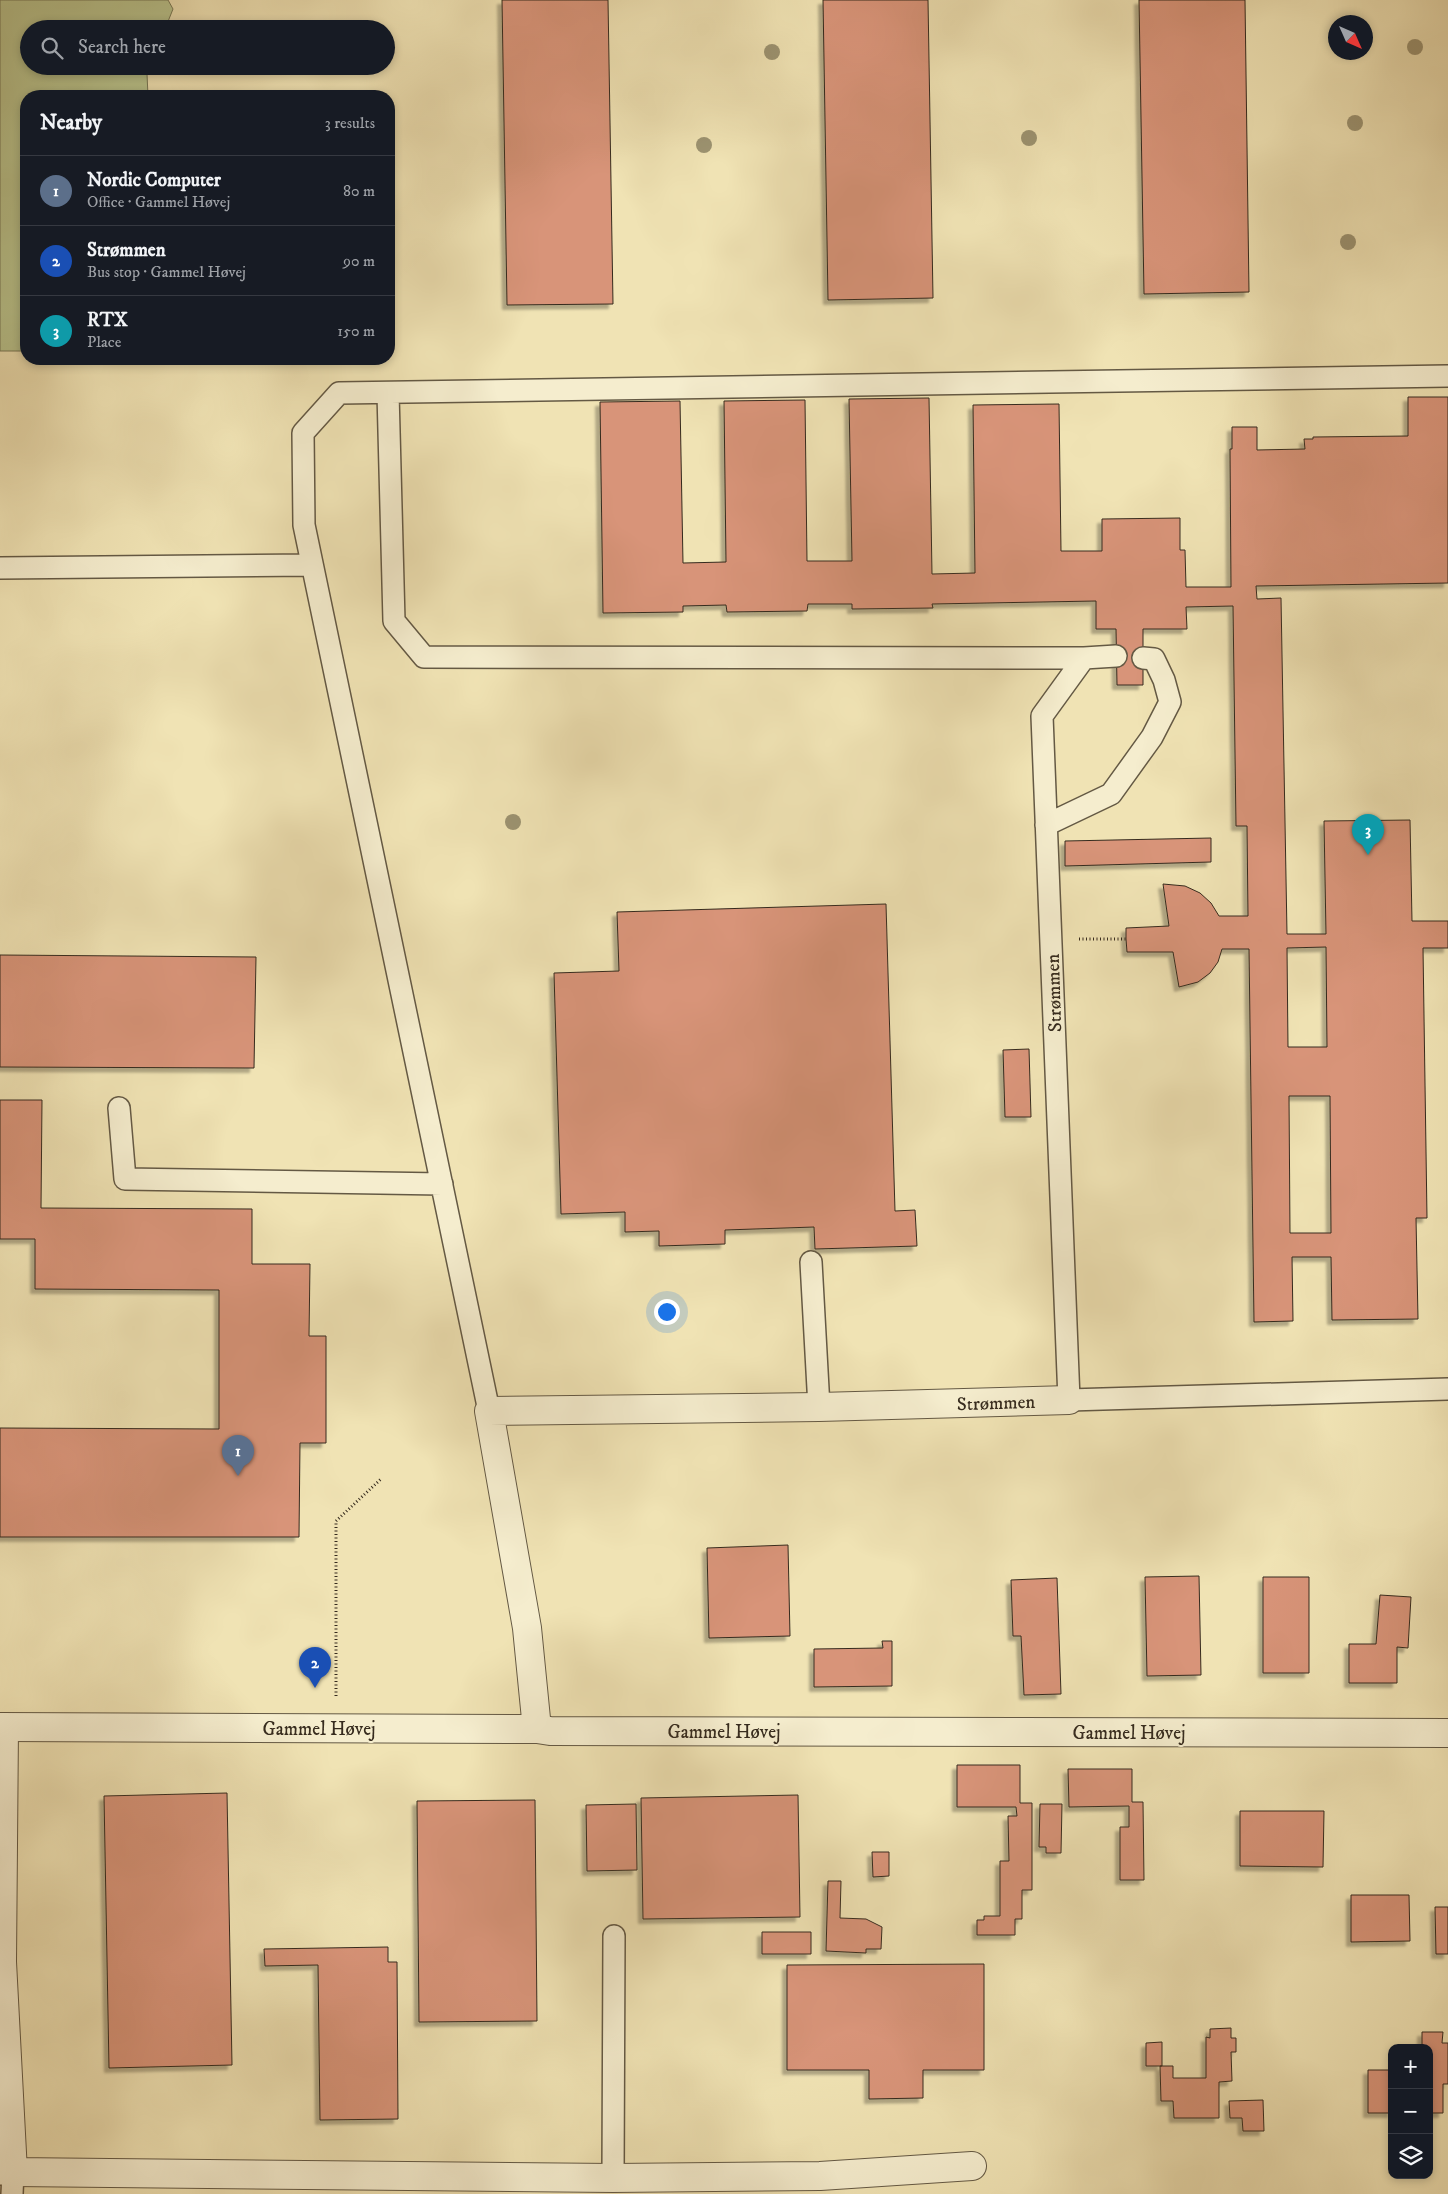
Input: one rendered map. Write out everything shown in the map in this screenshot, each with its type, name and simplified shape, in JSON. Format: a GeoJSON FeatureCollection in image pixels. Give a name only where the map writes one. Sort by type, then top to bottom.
{"type":"FeatureCollection","features":[{"type":"Feature","properties":{"kind":"street","name":"Strømmen"},"geometry":{"type":"LineString","coordinates":[[489,1411],[819,1407],[1068,1400]]}},
{"type":"Feature","properties":{"kind":"street"},"geometry":{"type":"LineString","coordinates":[[489,1411],[527,1628],[537,1728]]}},
{"type":"Feature","properties":{"kind":"street"},"geometry":{"type":"LineString","coordinates":[[2,1727],[2,1962],[8,2180],[820,2176],[972,2166]]}},
{"type":"Feature","properties":{"kind":"street","name":"Gammel Høvej"},"geometry":{"type":"LineString","coordinates":[[2,1727],[537,1728],[570,1731],[1448,1732]]}},
{"type":"Feature","properties":{"kind":"lane"},"geometry":{"type":"LineString","coordinates":[[489,1411],[304,525],[302,433],[339,393],[1448,376]]}},
{"type":"Feature","properties":{"kind":"lane"},"geometry":{"type":"LineString","coordinates":[[388,393],[394,621],[424,657],[1084,658],[1116,656]]}},
{"type":"Feature","properties":{"kind":"lane"},"geometry":{"type":"LineString","coordinates":[[0,568],[312,565]]}},
{"type":"Feature","properties":{"kind":"lane","name":"Strømmen"},"geometry":{"type":"LineString","coordinates":[[1068,1400],[1042,716],[1084,658]]}},
{"type":"Feature","properties":{"kind":"lane"},"geometry":{"type":"LineString","coordinates":[[1046,825],[1111,794],[1152,737],[1170,702],[1164,680],[1154,659],[1143,658]]}},
{"type":"Feature","properties":{"kind":"lane"},"geometry":{"type":"LineString","coordinates":[[119,1108],[125,1179],[442,1184]]}},
{"type":"Feature","properties":{"kind":"lane"},"geometry":{"type":"LineString","coordinates":[[811,1262],[819,1407]]}},
{"type":"Feature","properties":{"kind":"lane"},"geometry":{"type":"LineString","coordinates":[[1068,1400],[1448,1389]]}},
{"type":"Feature","properties":{"kind":"lane"},"geometry":{"type":"LineString","coordinates":[[612,2178],[614,1936]]}},
{"type":"Feature","properties":{"kind":"path"},"geometry":{"type":"LineString","coordinates":[[1050,939],[1126,939]]}},
{"type":"Feature","properties":{"kind":"path"},"geometry":{"type":"LineString","coordinates":[[336,1697],[336,1522],[381,1479]]}},
{"type":"Feature","properties":{"kind":"green space"},"geometry":{"type":"Polygon","coordinates":[[[0,0],[168,0],[173,9],[169,20],[20,20],[20,75],[147,75],[148,90],[20,90],[20,351],[0,351],[0,0]]]}},
{"type":"Feature","properties":{"kind":"building"},"geometry":{"type":"Polygon","coordinates":[[[502,0],[608,0],[613,304],[507,305],[502,0]]]}},
{"type":"Feature","properties":{"kind":"building"},"geometry":{"type":"Polygon","coordinates":[[[823,0],[928,0],[933,298],[828,300],[823,0]]]}},
{"type":"Feature","properties":{"kind":"building"},"geometry":{"type":"Polygon","coordinates":[[[1139,0],[1245,0],[1249,292],[1144,294],[1139,0]]]}},
{"type":"Feature","properties":{"kind":"building"},"geometry":{"type":"Polygon","coordinates":[[[1408,397],[1448,397],[1448,583],[1256,586],[1257,599],[1281,598],[1287,934],[1326,934],[1324,821],[1410,820],[1412,921],[1448,921],[1448,948],[1423,948],[1427,1218],[1416,1218],[1418,1319],[1332,1320],[1331,1257],[1292,1257],[1293,1321],[1254,1322],[1249,949],[1222,949],[1218,962],[1210,973],[1198,982],[1179,987],[1173,952],[1127,952],[1126,939],[1126,928],[1169,926],[1163,884],[1185,886],[1200,893],[1211,903],[1219,916],[1248,916],[1247,826],[1236,826],[1233,606],[1186,607],[1187,629],[1143,629],[1143,685],[1117,685],[1116,629],[1096,629],[1096,601],[932,604],[933,608],[852,609],[852,604],[808,604],[807,611],[727,612],[726,605],[683,606],[683,612],[603,613],[600,402],[680,401],[683,563],[726,562],[724,401],[805,400],[807,561],[852,561],[849,399],[929,398],[932,574],[975,573],[973,405],[1059,404],[1061,551],[1102,551],[1102,519],[1180,518],[1180,550],[1185,550],[1186,587],[1231,587],[1230,449],[1232,449],[1232,427],[1257,427],[1257,450],[1305,449],[1304,439],[1313,439],[1313,437],[1408,436],[1408,397]],[[1326,947],[1287,948],[1288,1047],[1327,1047],[1326,947]],[[1289,1096],[1290,1233],[1331,1233],[1330,1096],[1289,1096]]]}},
{"type":"Feature","properties":{"kind":"building"},"geometry":{"type":"Polygon","coordinates":[[[1211,838],[1211,862],[1065,866],[1065,841],[1211,838]]]}},
{"type":"Feature","properties":{"kind":"building"},"geometry":{"type":"Polygon","coordinates":[[[886,904],[895,1211],[915,1210],[917,1246],[815,1249],[814,1227],[725,1230],[725,1244],[659,1246],[659,1231],[625,1232],[625,1212],[561,1214],[554,973],[619,971],[617,912],[886,904]]]}},
{"type":"Feature","properties":{"kind":"building"},"geometry":{"type":"Polygon","coordinates":[[[0,955],[256,957],[254,1068],[0,1067],[0,955]]]}},
{"type":"Feature","properties":{"kind":"building"},"geometry":{"type":"Polygon","coordinates":[[[1029,1049],[1031,1117],[1005,1117],[1003,1050],[1029,1049]]]}},
{"type":"Feature","properties":{"kind":"building"},"geometry":{"type":"Polygon","coordinates":[[[0,1100],[42,1100],[41,1208],[252,1209],[252,1264],[310,1264],[309,1336],[326,1336],[326,1443],[300,1443],[299,1537],[0,1537],[0,1428],[219,1429],[219,1290],[35,1289],[35,1239],[0,1239],[0,1100]]]}},
{"type":"Feature","properties":{"kind":"building"},"geometry":{"type":"Polygon","coordinates":[[[788,1545],[790,1636],[709,1638],[707,1548],[788,1545]]]}},
{"type":"Feature","properties":{"kind":"building"},"geometry":{"type":"Polygon","coordinates":[[[1199,1576],[1201,1675],[1147,1676],[1145,1577],[1199,1576]]]}},
{"type":"Feature","properties":{"kind":"building"},"geometry":{"type":"Polygon","coordinates":[[[1263,1577],[1309,1577],[1309,1673],[1263,1673],[1263,1577]]]}},
{"type":"Feature","properties":{"kind":"building"},"geometry":{"type":"Polygon","coordinates":[[[1057,1578],[1061,1694],[1024,1695],[1021,1636],[1013,1636],[1011,1580],[1057,1578]]]}},
{"type":"Feature","properties":{"kind":"building"},"geometry":{"type":"Polygon","coordinates":[[[1380,1595],[1411,1597],[1408,1648],[1397,1647],[1397,1683],[1349,1683],[1349,1644],[1376,1644],[1380,1595]]]}},
{"type":"Feature","properties":{"kind":"building"},"geometry":{"type":"Polygon","coordinates":[[[882,1641],[892,1641],[892,1686],[814,1687],[814,1649],[883,1648],[882,1641]]]}},
{"type":"Feature","properties":{"kind":"building"},"geometry":{"type":"Polygon","coordinates":[[[957,1765],[1020,1765],[1020,1803],[1032,1803],[1032,1890],[1022,1890],[1022,1919],[1015,1919],[1015,1935],[977,1935],[977,1920],[984,1920],[984,1916],[1000,1916],[1000,1861],[1009,1861],[1008,1816],[1017,1816],[1016,1807],[957,1807],[957,1765]]]}},
{"type":"Feature","properties":{"kind":"building"},"geometry":{"type":"Polygon","coordinates":[[[1068,1769],[1132,1769],[1132,1802],[1143,1802],[1144,1880],[1120,1880],[1120,1827],[1129,1827],[1129,1806],[1069,1807],[1068,1769]]]}},
{"type":"Feature","properties":{"kind":"building"},"geometry":{"type":"Polygon","coordinates":[[[227,1793],[232,2065],[109,2068],[104,1796],[227,1793]]]}},
{"type":"Feature","properties":{"kind":"building"},"geometry":{"type":"Polygon","coordinates":[[[798,1795],[800,1917],[643,1919],[641,1798],[798,1795]]]}},
{"type":"Feature","properties":{"kind":"building"},"geometry":{"type":"Polygon","coordinates":[[[535,1800],[537,2021],[419,2022],[417,1801],[535,1800]]]}},
{"type":"Feature","properties":{"kind":"building"},"geometry":{"type":"Polygon","coordinates":[[[636,1804],[637,1870],[587,1871],[586,1805],[636,1804]]]}},
{"type":"Feature","properties":{"kind":"building"},"geometry":{"type":"Polygon","coordinates":[[[1040,1804],[1062,1804],[1061,1853],[1046,1853],[1046,1847],[1039,1847],[1040,1804]]]}},
{"type":"Feature","properties":{"kind":"building"},"geometry":{"type":"Polygon","coordinates":[[[1240,1811],[1324,1811],[1323,1867],[1240,1866],[1240,1811]]]}},
{"type":"Feature","properties":{"kind":"building"},"geometry":{"type":"Polygon","coordinates":[[[872,1852],[889,1852],[889,1876],[873,1877],[872,1852]]]}},
{"type":"Feature","properties":{"kind":"building"},"geometry":{"type":"Polygon","coordinates":[[[828,1881],[841,1881],[840,1918],[866,1919],[882,1927],[881,1949],[866,1949],[866,1953],[826,1951],[828,1881]]]}},
{"type":"Feature","properties":{"kind":"building"},"geometry":{"type":"Polygon","coordinates":[[[1351,1895],[1409,1895],[1410,1941],[1351,1942],[1351,1895]]]}},
{"type":"Feature","properties":{"kind":"building"},"geometry":{"type":"Polygon","coordinates":[[[1435,1907],[1448,1907],[1448,1954],[1436,1954],[1435,1907]]]}},
{"type":"Feature","properties":{"kind":"building"},"geometry":{"type":"Polygon","coordinates":[[[762,1932],[811,1932],[811,1954],[762,1954],[762,1932]]]}},
{"type":"Feature","properties":{"kind":"building"},"geometry":{"type":"Polygon","coordinates":[[[388,1947],[388,1962],[397,1962],[398,2119],[320,2120],[318,1965],[265,1966],[264,1949],[388,1947]]]}},
{"type":"Feature","properties":{"kind":"building"},"geometry":{"type":"Polygon","coordinates":[[[984,1964],[984,2070],[923,2070],[923,2098],[869,2099],[869,2070],[787,2070],[787,1965],[984,1964]]]}},
{"type":"Feature","properties":{"kind":"building"},"geometry":{"type":"Polygon","coordinates":[[[1231,2028],[1231,2038],[1236,2038],[1236,2052],[1231,2052],[1232,2081],[1219,2082],[1219,2118],[1174,2118],[1173,2101],[1161,2101],[1160,2066],[1173,2066],[1173,2078],[1206,2078],[1206,2037],[1210,2038],[1210,2029],[1231,2028]]]}},
{"type":"Feature","properties":{"kind":"building"},"geometry":{"type":"Polygon","coordinates":[[[1422,2032],[1443,2032],[1442,2043],[1448,2043],[1448,2084],[1443,2084],[1443,2113],[1433,2113],[1433,2044],[1422,2044],[1422,2032]]]}},
{"type":"Feature","properties":{"kind":"building"},"geometry":{"type":"Polygon","coordinates":[[[1162,2042],[1162,2066],[1146,2066],[1146,2043],[1162,2042]]]}},
{"type":"Feature","properties":{"kind":"building"},"geometry":{"type":"Polygon","coordinates":[[[1368,2070],[1388,2070],[1388,2113],[1368,2113],[1368,2070]]]}},
{"type":"Feature","properties":{"kind":"building"},"geometry":{"type":"Polygon","coordinates":[[[1263,2100],[1264,2131],[1243,2131],[1242,2118],[1230,2118],[1229,2101],[1263,2100]]]}},
{"type":"Feature","properties":{"kind":"place","name":"RTX"},"geometry":{"type":"Point","coordinates":[1368,855]}},
{"type":"Feature","properties":{"kind":"place","name":"Nordic Computer"},"geometry":{"type":"Point","coordinates":[238,1476]}},
{"type":"Feature","properties":{"kind":"place","name":"Strømmen"},"geometry":{"type":"Point","coordinates":[315,1688]}}]}
